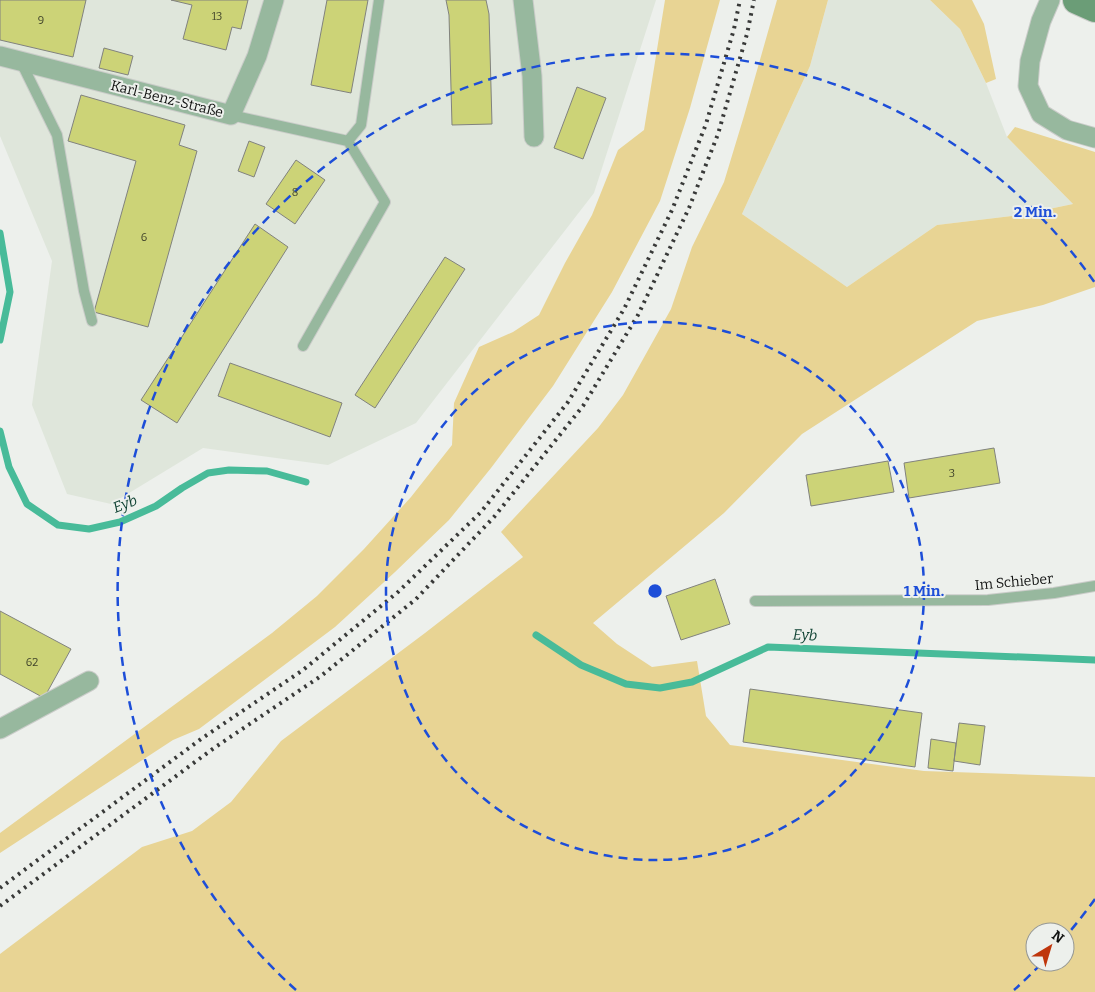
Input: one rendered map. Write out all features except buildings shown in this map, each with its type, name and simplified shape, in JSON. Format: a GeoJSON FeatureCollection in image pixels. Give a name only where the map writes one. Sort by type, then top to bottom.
{"type":"FeatureCollection","features":[{"type":"Feature","properties":{"kind":"main road"},"geometry":{"type":"LineString","coordinates":[[1077,0],[1095,8]]}},
{"type":"Feature","properties":{"kind":"street"},"geometry":{"type":"LineString","coordinates":[[523,0],[532,76],[534,137]]}},
{"type":"Feature","properties":{"kind":"street"},"geometry":{"type":"LineString","coordinates":[[1050,0],[1041,21],[1030,61],[1028,86],[1042,114],[1067,130],[1095,138]]}},
{"type":"Feature","properties":{"kind":"street","name":"Karl-Benz-Straße"},"geometry":{"type":"LineString","coordinates":[[0,56],[232,115],[257,56],[271,8]]}},
{"type":"Feature","properties":{"kind":"street"},"geometry":{"type":"LineString","coordinates":[[0,729],[89,681]]}},
{"type":"Feature","properties":{"kind":"lane"},"geometry":{"type":"LineString","coordinates":[[348,141],[361,124],[379,0]]}},
{"type":"Feature","properties":{"kind":"lane"},"geometry":{"type":"LineString","coordinates":[[21,62],[57,135],[84,291],[92,321]]}},
{"type":"Feature","properties":{"kind":"lane"},"geometry":{"type":"LineString","coordinates":[[232,115],[348,141],[385,202],[303,346]]}},
{"type":"Feature","properties":{"kind":"lane","name":"Im Schieber"},"geometry":{"type":"LineString","coordinates":[[755,601],[988,600],[1054,593],[1095,586]]}},
{"type":"Feature","properties":{"kind":"shaded area"},"geometry":{"type":"Polygon","coordinates":[[[0,0],[656,0],[594,193],[416,423],[328,465],[203,448],[111,504],[67,494],[32,405],[52,261],[0,136],[0,0]]]}},
{"type":"Feature","properties":{"kind":"shaded area"},"geometry":{"type":"Polygon","coordinates":[[[665,0],[720,0],[690,108],[660,201],[612,292],[553,386],[491,468],[449,520],[335,627],[199,729],[173,740],[0,853],[0,833],[272,633],[317,596],[364,549],[411,497],[452,445],[454,403],[479,347],[513,332],[539,315],[592,215],[618,150],[644,130],[665,0]]]}},
{"type":"Feature","properties":{"kind":"shaded area"},"geometry":{"type":"Polygon","coordinates":[[[777,0],[828,0],[810,66],[742,214],[847,287],[937,225],[1020,215],[1073,204],[1007,137],[1015,127],[1095,152],[1095,287],[1043,305],[977,321],[802,434],[724,513],[593,623],[617,644],[652,667],[697,661],[706,716],[730,745],[924,771],[1095,777],[1095,992],[0,992],[0,954],[142,847],[192,831],[231,802],[281,741],[523,557],[501,532],[598,428],[623,395],[671,309],[692,247],[724,182],[777,0]]]}},
{"type":"Feature","properties":{"kind":"shaded area"},"geometry":{"type":"Polygon","coordinates":[[[828,0],[930,0],[960,29],[986,83],[1007,137],[1073,204],[1020,215],[937,225],[847,287],[742,214],[810,66],[828,0]]]}},
{"type":"Feature","properties":{"kind":"shaded area"},"geometry":{"type":"Polygon","coordinates":[[[930,0],[972,0],[984,24],[996,79],[986,83],[960,29],[930,0]]]}},
{"type":"Feature","properties":{"kind":"waterway","name":"Eyb"},"geometry":{"type":"LineString","coordinates":[[0,233],[10,292],[0,340]]}},
{"type":"Feature","properties":{"kind":"waterway","name":"Eyb"},"geometry":{"type":"LineString","coordinates":[[0,431],[9,467],[27,504],[58,525],[89,529],[120,522],[156,506],[208,473],[229,470],[267,471],[306,482]]}},
{"type":"Feature","properties":{"kind":"waterway","name":"Eyb"},"geometry":{"type":"LineString","coordinates":[[536,635],[581,665],[626,684],[660,688],[692,682],[768,647],[1095,660]]}},
{"type":"Feature","properties":{"kind":"railway"},"geometry":{"type":"LineString","coordinates":[[0,888],[201,739],[303,670],[398,592],[481,512],[568,402],[624,309],[672,210],[706,124],[734,29],[740,0]]}},
{"type":"Feature","properties":{"kind":"railway"},"geometry":{"type":"LineString","coordinates":[[0,906],[214,748],[321,676],[416,599],[494,517],[583,406],[638,315],[689,208],[718,134],[747,34],[754,0]]}}]}
